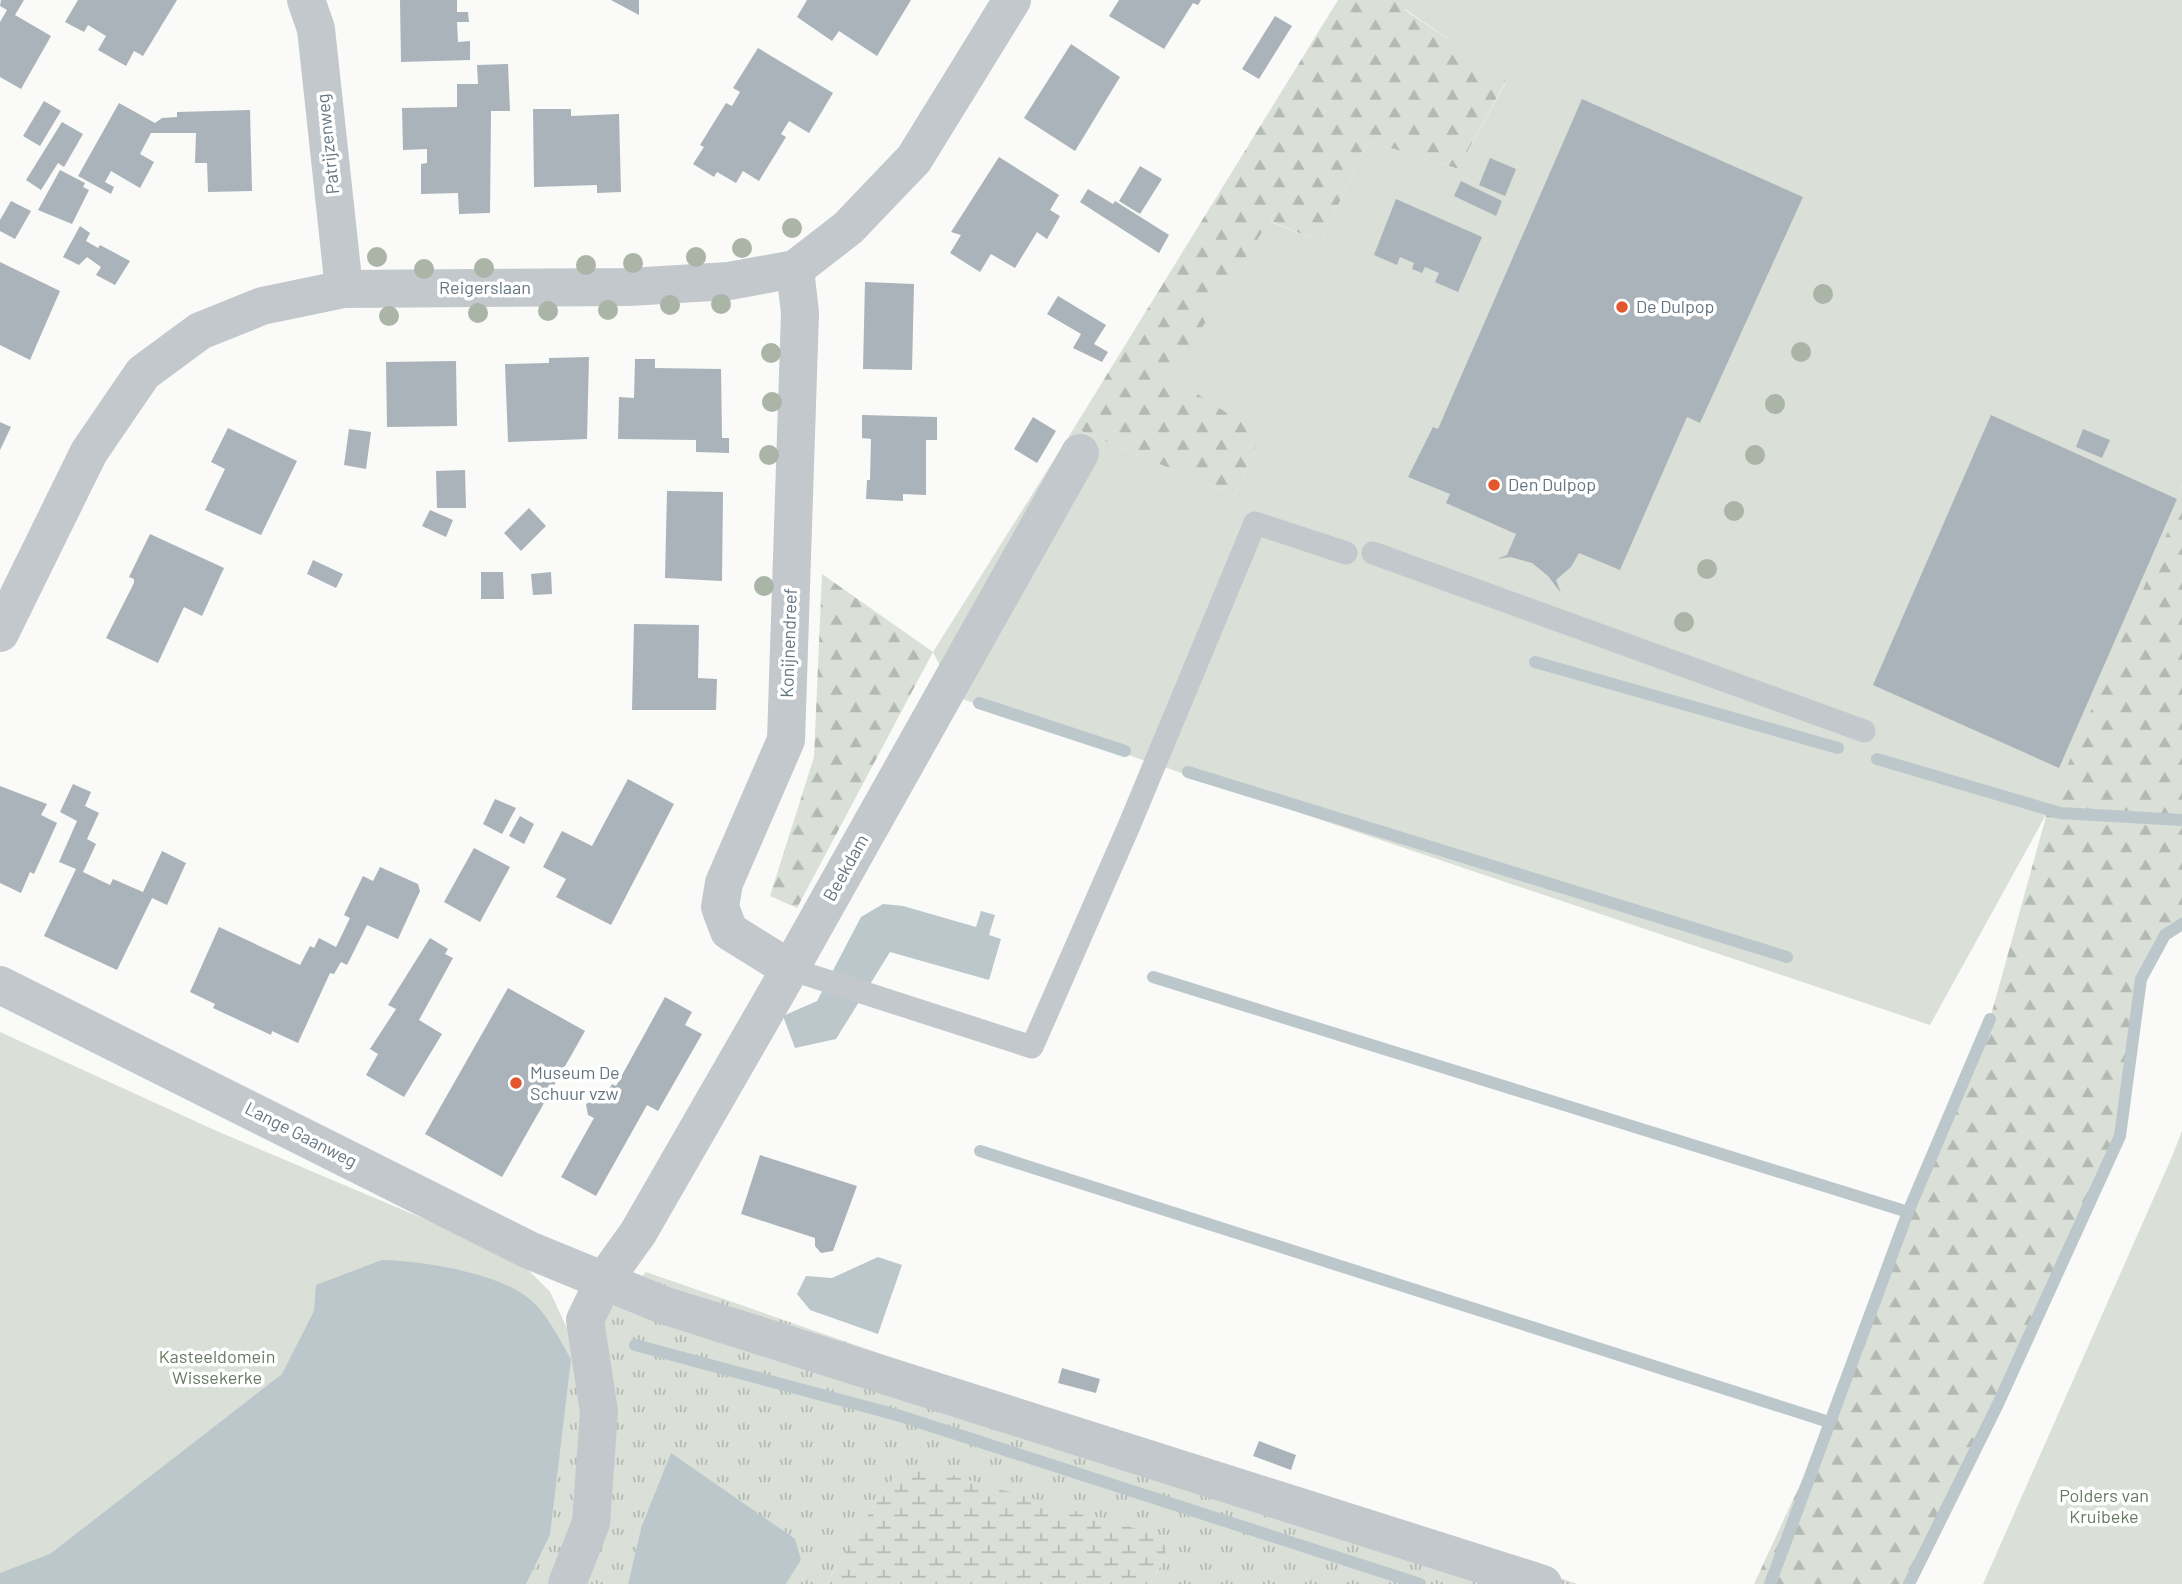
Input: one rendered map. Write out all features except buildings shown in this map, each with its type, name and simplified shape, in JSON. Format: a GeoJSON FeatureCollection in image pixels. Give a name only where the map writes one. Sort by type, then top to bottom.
{"type":"FeatureCollection","features":[{"type":"Feature","properties":{"kind":"street","name":"Patrijzenweg"},"geometry":{"type":"LineString","coordinates":[[306,0],[316,29],[344,289]]}},
{"type":"Feature","properties":{"kind":"street","name":"Reigerslaan"},"geometry":{"type":"LineString","coordinates":[[0,633],[89,453],[143,373],[200,331],[262,306],[344,289],[629,287],[729,281],[795,269],[848,228],[914,159],[1012,0]]}},
{"type":"Feature","properties":{"kind":"street","name":"Konijnendreef"},"geometry":{"type":"LineString","coordinates":[[790,969],[729,931],[720,906],[724,883],[786,740],[800,313],[795,269]]}},
{"type":"Feature","properties":{"kind":"street","name":"Beekdam"},"geometry":{"type":"LineString","coordinates":[[567,1584],[591,1523],[599,1412],[586,1320],[605,1279],[638,1233],[790,969],[1080,453]]}},
{"type":"Feature","properties":{"kind":"street","name":"Lange Gaanweg"},"geometry":{"type":"LineString","coordinates":[[0,985],[529,1250],[663,1305],[1544,1584]]}},
{"type":"Feature","properties":{"kind":"lane"},"geometry":{"type":"LineString","coordinates":[[790,969],[1031,1047],[1129,826],[1255,523],[1346,553]]}},
{"type":"Feature","properties":{"kind":"lane"},"geometry":{"type":"LineString","coordinates":[[1373,553],[1864,730]]}},
{"type":"Feature","properties":{"kind":"green space"},"geometry":{"type":"Polygon","coordinates":[[[1338,0],[1410,0],[1405,10],[1507,79],[1458,169],[1368,141],[1321,242],[1270,221],[1261,435],[1235,496],[1074,428],[1338,0]]]}},
{"type":"Feature","properties":{"kind":"green space"},"geometry":{"type":"Polygon","coordinates":[[[1410,0],[2182,0],[2182,486],[2179,493],[2182,499],[2047,813],[1930,1025],[956,697],[933,652],[1074,428],[1235,496],[1261,435],[1171,377],[1269,221],[1321,242],[1368,141],[1458,169],[1507,80],[1405,9],[1410,0]]]}},
{"type":"Feature","properties":{"kind":"green space"},"geometry":{"type":"Polygon","coordinates":[[[2182,486],[2182,924],[2165,935],[2141,979],[2120,1136],[1998,1404],[1909,1584],[1754,1584],[1829,1422],[1908,1212],[1990,1019],[2047,813],[2182,486]]]}},
{"type":"Feature","properties":{"kind":"green space"},"geometry":{"type":"Polygon","coordinates":[[[822,574],[933,652],[797,908],[770,896],[814,757],[822,574]]]}},
{"type":"Feature","properties":{"kind":"green space","name":"Kasteeldomein Wissekerke"},"geometry":{"type":"Polygon","coordinates":[[[0,1032],[221,1133],[516,1258],[550,1292],[575,1346],[550,1535],[526,1584],[0,1584],[0,1032]]]}},
{"type":"Feature","properties":{"kind":"green space","name":"Polders van Kruibeke"},"geometry":{"type":"Polygon","coordinates":[[[2182,1131],[2182,1584],[1983,1584],[2171,1159],[2182,1131]]]}},
{"type":"Feature","properties":{"kind":"green space"},"geometry":{"type":"Polygon","coordinates":[[[221,1133],[516,1258],[550,1292],[575,1346],[646,1272],[890,1357],[1578,1584],[1150,1584],[1166,1557],[885,1487],[826,1584],[786,1584],[801,1560],[641,1528],[628,1584],[526,1584],[550,1535],[571,1359],[221,1133]]]}},
{"type":"Feature","properties":{"kind":"green space"},"geometry":{"type":"Polygon","coordinates":[[[925,1467],[1164,1537],[1166,1557],[1150,1584],[826,1584],[885,1487],[903,1469],[925,1467]]]}},
{"type":"Feature","properties":{"kind":"shaded area"},"geometry":{"type":"Polygon","coordinates":[[[883,904],[903,906],[976,927],[981,911],[995,915],[989,935],[1001,939],[989,980],[890,952],[836,1039],[795,1048],[783,1016],[817,1001],[861,917],[883,904]]]}},
{"type":"Feature","properties":{"kind":"shaded area"},"geometry":{"type":"Polygon","coordinates":[[[878,1257],[902,1265],[878,1334],[810,1310],[797,1294],[806,1276],[832,1278],[878,1257]]]}},
{"type":"Feature","properties":{"kind":"shaded area"},"geometry":{"type":"Polygon","coordinates":[[[382,1260],[457,1269],[513,1288],[540,1310],[571,1359],[550,1535],[526,1584],[0,1584],[0,1573],[50,1554],[282,1374],[314,1311],[316,1285],[382,1260]]]}},
{"type":"Feature","properties":{"kind":"shaded area"},"geometry":{"type":"Polygon","coordinates":[[[671,1453],[795,1539],[801,1560],[786,1584],[628,1584],[641,1528],[671,1453]]]}},
{"type":"Feature","properties":{"kind":"waterway"},"geometry":{"type":"LineString","coordinates":[[1535,662],[1838,748]]}},
{"type":"Feature","properties":{"kind":"waterway"},"geometry":{"type":"LineString","coordinates":[[979,703],[1125,751]]}},
{"type":"Feature","properties":{"kind":"waterway"},"geometry":{"type":"LineString","coordinates":[[1877,759],[2060,813],[2182,820]]}},
{"type":"Feature","properties":{"kind":"waterway"},"geometry":{"type":"LineString","coordinates":[[1188,772],[1787,957]]}},
{"type":"Feature","properties":{"kind":"waterway"},"geometry":{"type":"LineString","coordinates":[[1909,1584],[1998,1404],[2120,1136],[2141,979],[2165,935],[2182,924]]}},
{"type":"Feature","properties":{"kind":"waterway"},"geometry":{"type":"LineString","coordinates":[[1153,977],[1908,1212]]}},
{"type":"Feature","properties":{"kind":"waterway"},"geometry":{"type":"LineString","coordinates":[[1770,1584],[1908,1212],[1990,1019]]}},
{"type":"Feature","properties":{"kind":"waterway"},"geometry":{"type":"LineString","coordinates":[[980,1151],[1829,1422]]}},
{"type":"Feature","properties":{"kind":"waterway"},"geometry":{"type":"LineString","coordinates":[[635,1345],[897,1415],[1420,1584]]}},
{"type":"Feature","properties":{"kind":"place","name":"De Dulpop"},"geometry":{"type":"Point","coordinates":[1622,307]}},
{"type":"Feature","properties":{"kind":"place","name":"Den Dulpop"},"geometry":{"type":"Point","coordinates":[1494,485]}},
{"type":"Feature","properties":{"kind":"place","name":"Museum De Schuur vzw"},"geometry":{"type":"Point","coordinates":[516,1083]}}]}
